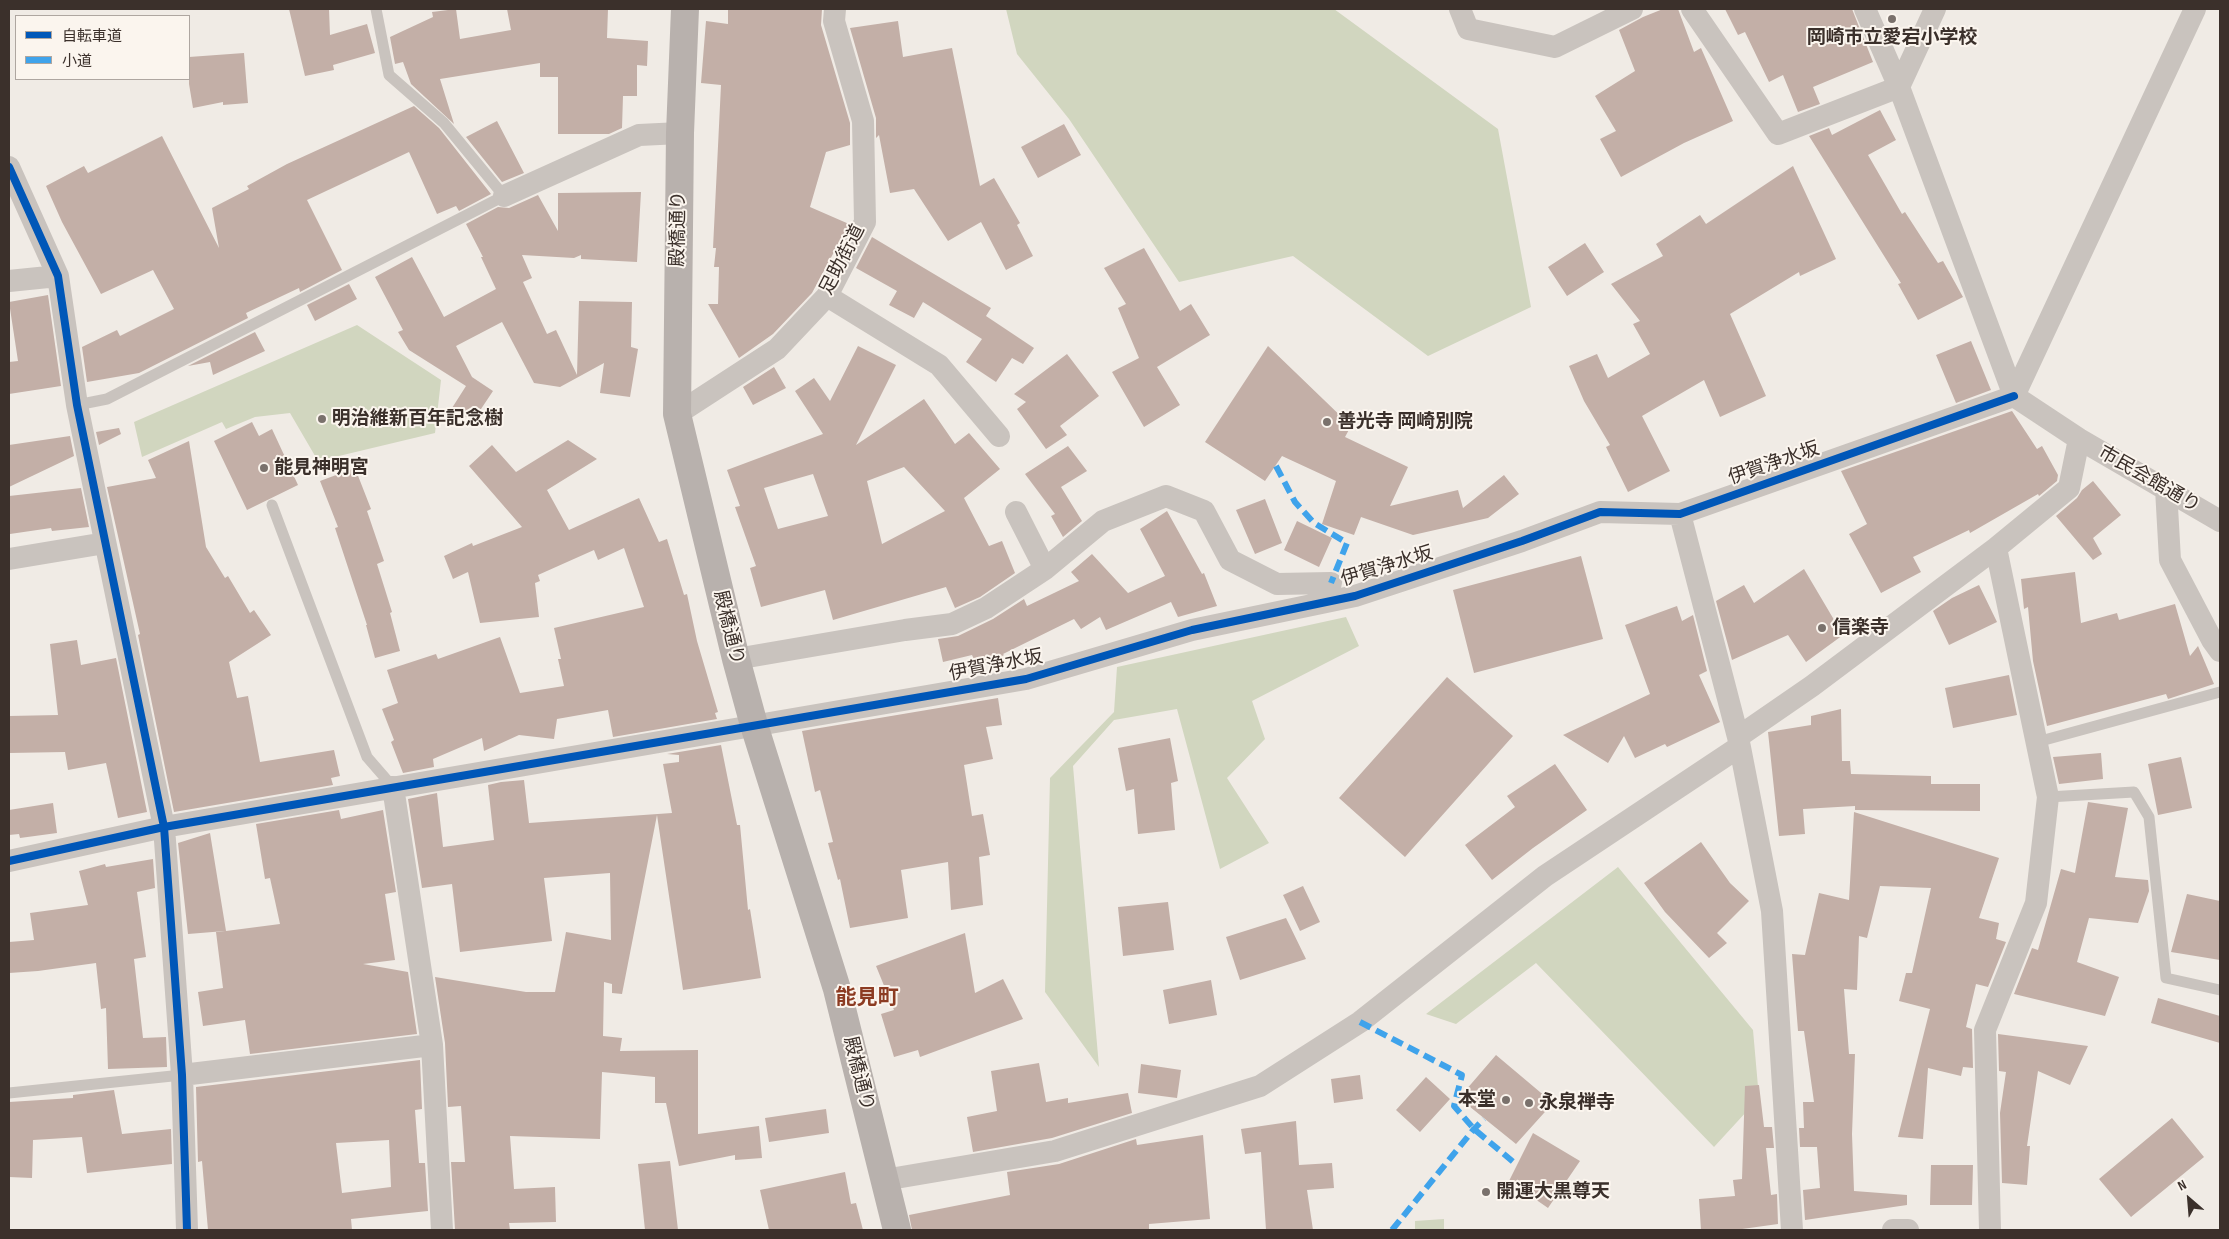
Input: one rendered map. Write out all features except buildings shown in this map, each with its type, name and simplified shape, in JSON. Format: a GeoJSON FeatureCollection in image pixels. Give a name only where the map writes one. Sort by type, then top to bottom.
{"type":"FeatureCollection","features":[{"type":"Feature","properties":{"kind":"main road","name":"殿橋通り"},"geometry":{"type":"LineString","coordinates":[[684,9],[680,133],[677,414],[736,659],[754,725],[837,989],[897,1230]]}},
{"type":"Feature","properties":{"kind":"street","name":"足助街道"},"geometry":{"type":"LineString","coordinates":[[677,414],[777,349],[827,296],[864,222],[863,122],[834,21],[835,9]]}},
{"type":"Feature","properties":{"kind":"street"},"geometry":{"type":"LineString","coordinates":[[1460,9],[1468,29],[1555,46],[1632,9]]}},
{"type":"Feature","properties":{"kind":"street"},"geometry":{"type":"LineString","coordinates":[[1692,9],[1778,134],[1899,87],[1934,9]]}},
{"type":"Feature","properties":{"kind":"street"},"geometry":{"type":"LineString","coordinates":[[1866,9],[1899,87],[2014,396]]}},
{"type":"Feature","properties":{"kind":"street"},"geometry":{"type":"LineString","coordinates":[[2014,396],[2195,9]]}},
{"type":"Feature","properties":{"kind":"street"},"geometry":{"type":"LineString","coordinates":[[504,196],[640,135],[680,133]]}},
{"type":"Feature","properties":{"kind":"street"},"geometry":{"type":"LineString","coordinates":[[9,167],[58,276],[77,405],[164,827],[182,1075],[187,1230]]}},
{"type":"Feature","properties":{"kind":"street"},"geometry":{"type":"LineString","coordinates":[[9,281],[58,276]]}},
{"type":"Feature","properties":{"kind":"street"},"geometry":{"type":"LineString","coordinates":[[827,296],[939,365],[999,436]]}},
{"type":"Feature","properties":{"kind":"street","name":"市民会館通り"},"geometry":{"type":"LineString","coordinates":[[2014,396],[2079,439],[2220,521]]}},
{"type":"Feature","properties":{"kind":"street","name":"伊賀浄水坂"},"geometry":{"type":"LineString","coordinates":[[9,862],[164,827],[1026,679],[1192,630],[1355,596],[1522,542],[1600,512],[1680,514],[2014,396]]}},
{"type":"Feature","properties":{"kind":"street"},"geometry":{"type":"LineString","coordinates":[[884,1180],[1054,1151],[1260,1086],[1360,1022],[1545,876],[1738,742],[1996,548],[2069,488],[2079,439]]}},
{"type":"Feature","properties":{"kind":"street"},"geometry":{"type":"LineString","coordinates":[[2166,489],[2170,560],[2212,640],[2220,651]]}},
{"type":"Feature","properties":{"kind":"street"},"geometry":{"type":"LineString","coordinates":[[736,659],[905,630],[952,624],[986,608],[1045,569],[1103,521],[1166,496],[1204,511],[1230,560],[1278,584],[1331,582]]}},
{"type":"Feature","properties":{"kind":"street"},"geometry":{"type":"LineString","coordinates":[[1016,512],[1045,569]]}},
{"type":"Feature","properties":{"kind":"street"},"geometry":{"type":"LineString","coordinates":[[1680,514],[1738,742],[1772,911],[1792,1230]]}},
{"type":"Feature","properties":{"kind":"street"},"geometry":{"type":"LineString","coordinates":[[9,559],[105,543]]}},
{"type":"Feature","properties":{"kind":"street"},"geometry":{"type":"LineString","coordinates":[[1990,1230],[1985,1030],[2036,903],[2048,797],[1996,548]]}},
{"type":"Feature","properties":{"kind":"street"},"geometry":{"type":"LineString","coordinates":[[393,787],[432,1045],[442,1230]]}},
{"type":"Feature","properties":{"kind":"street"},"geometry":{"type":"LineString","coordinates":[[182,1075],[432,1045]]}},
{"type":"Feature","properties":{"kind":"street"},"geometry":{"type":"LineString","coordinates":[[1892,1230],[1908,1230]]}},
{"type":"Feature","properties":{"kind":"lane"},"geometry":{"type":"LineString","coordinates":[[77,405],[107,399],[504,196],[444,123],[389,75],[376,9]]}},
{"type":"Feature","properties":{"kind":"lane"},"geometry":{"type":"LineString","coordinates":[[272,505],[368,757],[393,787]]}},
{"type":"Feature","properties":{"kind":"lane"},"geometry":{"type":"LineString","coordinates":[[2037,742],[2220,692]]}},
{"type":"Feature","properties":{"kind":"lane"},"geometry":{"type":"LineString","coordinates":[[2048,797],[2134,792],[2148,817],[2166,978],[2220,990]]}},
{"type":"Feature","properties":{"kind":"lane"},"geometry":{"type":"LineString","coordinates":[[9,1093],[182,1075]]}},
{"type":"Feature","properties":{"kind":"green space"},"geometry":{"type":"Polygon","coordinates":[[[1006,9],[1334,9],[1498,129],[1531,307],[1428,356],[1293,256],[1179,282],[1069,119],[1017,54],[1006,9]]]}},
{"type":"Feature","properties":{"kind":"green space"},"geometry":{"type":"Polygon","coordinates":[[[357,325],[441,380],[435,433],[318,461],[290,413],[255,417],[226,429],[222,422],[142,457],[134,422],[357,325]]]}},
{"type":"Feature","properties":{"kind":"green space"},"geometry":{"type":"Polygon","coordinates":[[[1346,617],[1359,646],[1252,701],[1265,739],[1227,778],[1269,843],[1220,869],[1177,709],[1114,720],[1073,766],[1099,1067],[1045,992],[1050,778],[1114,712],[1117,667],[1346,617]]]}},
{"type":"Feature","properties":{"kind":"green space"},"geometry":{"type":"Polygon","coordinates":[[[1618,867],[1753,1030],[1759,1098],[1714,1147],[1536,963],[1456,1024],[1426,1014],[1618,867]]]}},
{"type":"Feature","properties":{"kind":"green space"},"geometry":{"type":"Polygon","coordinates":[[[1444,1219],[1444,1230],[1415,1230],[1415,1221],[1444,1219]]]}},
{"type":"Feature","properties":{"kind":"marked path"},"geometry":{"type":"LineString","coordinates":[[1276,466],[1295,502],[1314,523],[1347,543],[1331,583]]}},
{"type":"Feature","properties":{"kind":"marked path"},"geometry":{"type":"LineString","coordinates":[[1360,1022],[1462,1075],[1454,1106],[1474,1129],[1517,1165]]}},
{"type":"Feature","properties":{"kind":"marked path"},"geometry":{"type":"LineString","coordinates":[[1392,1230],[1484,1119]]}},
{"type":"Feature","properties":{"kind":"cycle path"},"geometry":{"type":"LineString","coordinates":[[9,167],[58,276],[77,405],[164,827],[182,1075],[187,1230]]}},
{"type":"Feature","properties":{"kind":"cycle path"},"geometry":{"type":"LineString","coordinates":[[9,861],[164,827],[1026,679],[1192,630],[1355,596],[1522,541],[1600,512],[1680,514],[2014,396]]}},
{"type":"Feature","properties":{"kind":"place","name":"岡崎市立愛宕小学校"},"geometry":{"type":"Point","coordinates":[1892,19]}},
{"type":"Feature","properties":{"kind":"place","name":"明治維新百年記念樹"},"geometry":{"type":"Point","coordinates":[322,419]}},
{"type":"Feature","properties":{"kind":"place","name":"善光寺 岡崎別院"},"geometry":{"type":"Point","coordinates":[1327,422]}},
{"type":"Feature","properties":{"kind":"place","name":"能見神明宮"},"geometry":{"type":"Point","coordinates":[264,468]}},
{"type":"Feature","properties":{"kind":"place","name":"信楽寺"},"geometry":{"type":"Point","coordinates":[1822,628]}},
{"type":"Feature","properties":{"kind":"place","name":"本堂"},"geometry":{"type":"Point","coordinates":[1506,1100]}},
{"type":"Feature","properties":{"kind":"place","name":"永泉禅寺"},"geometry":{"type":"Point","coordinates":[1529,1103]}},
{"type":"Feature","properties":{"kind":"place","name":"開運大黒尊天"},"geometry":{"type":"Point","coordinates":[1486,1192]}},
{"type":"Feature","properties":{"kind":"district","name":"能見町"},"geometry":{"type":"Point","coordinates":[867,999]}}]}
